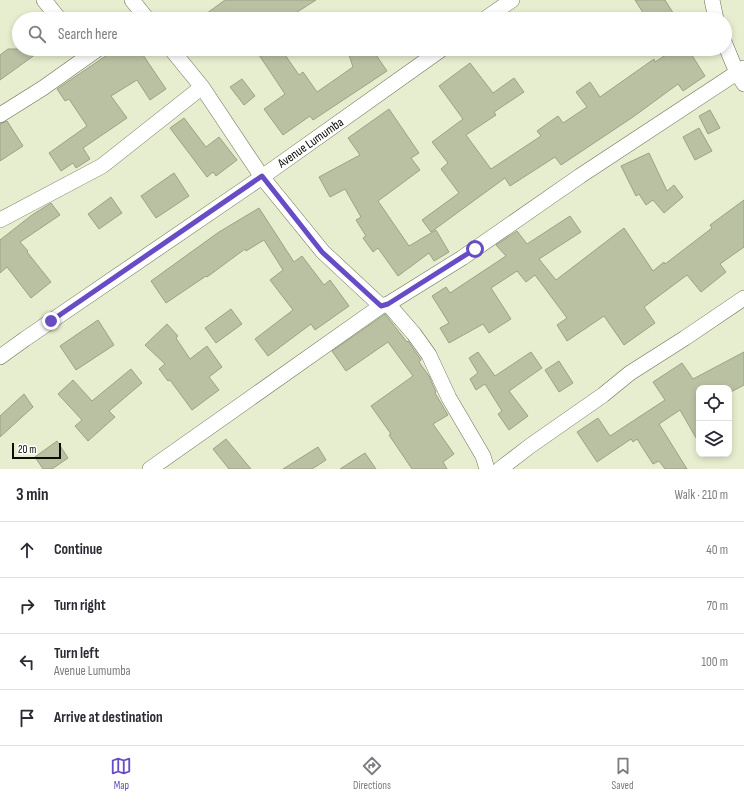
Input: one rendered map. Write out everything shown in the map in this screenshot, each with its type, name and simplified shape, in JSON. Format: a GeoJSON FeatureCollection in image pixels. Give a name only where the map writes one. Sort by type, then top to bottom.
{"type":"FeatureCollection","features":[{"type":"Feature","properties":{"kind":"street"},"geometry":{"type":"LineString","coordinates":[[44,0],[53,12]]}},
{"type":"Feature","properties":{"kind":"street"},"geometry":{"type":"LineString","coordinates":[[132,0],[139,12]]}},
{"type":"Feature","properties":{"kind":"street"},"geometry":{"type":"LineString","coordinates":[[495,12],[512,0]]}},
{"type":"Feature","properties":{"kind":"street"},"geometry":{"type":"LineString","coordinates":[[712,0],[715,12]]}},
{"type":"Feature","properties":{"kind":"street"},"geometry":{"type":"LineString","coordinates":[[0,115],[43,88],[84,56]]}},
{"type":"Feature","properties":{"kind":"street"},"geometry":{"type":"LineString","coordinates":[[177,56],[202,87],[262,176],[322,252],[384,305],[429,355],[449,398],[483,456],[487,469]]}},
{"type":"Feature","properties":{"kind":"street","name":"Avenue Lumumba"},"geometry":{"type":"LineString","coordinates":[[0,357],[262,176],[432,56]]}},
{"type":"Feature","properties":{"kind":"street"},"geometry":{"type":"LineString","coordinates":[[150,469],[384,305],[462,258],[580,176],[742,75],[732,56]]}},
{"type":"Feature","properties":{"kind":"street"},"geometry":{"type":"LineString","coordinates":[[2,215],[102,166],[202,87]]}},
{"type":"Feature","properties":{"kind":"street"},"geometry":{"type":"LineString","coordinates":[[500,469],[603,395],[630,373],[744,298]]}},
{"type":"Feature","properties":{"kind":"building"},"geometry":{"type":"Polygon","coordinates":[[[225,0],[316,0],[297,12],[209,12],[225,0]]]}},
{"type":"Feature","properties":{"kind":"building"},"geometry":{"type":"Polygon","coordinates":[[[635,0],[665,0],[673,12],[643,12],[635,0]]]}},
{"type":"Feature","properties":{"kind":"building"},"geometry":{"type":"Polygon","coordinates":[[[8,49],[12,49],[12,56],[33,56],[0,80],[0,55],[8,49]]]}},
{"type":"Feature","properties":{"kind":"building"},"geometry":{"type":"Polygon","coordinates":[[[106,56],[144,56],[166,89],[150,100],[137,80],[111,96],[127,118],[83,148],[90,159],[76,168],[73,163],[61,171],[49,153],[87,126],[69,99],[65,101],[57,89],[106,56]]]}},
{"type":"Feature","properties":{"kind":"building"},"geometry":{"type":"Polygon","coordinates":[[[260,56],[286,56],[299,75],[303,72],[317,92],[353,67],[349,56],[377,56],[387,71],[313,120],[310,116],[283,135],[264,109],[285,94],[260,56]]]}},
{"type":"Feature","properties":{"kind":"building"},"geometry":{"type":"Polygon","coordinates":[[[664,56],[692,56],[705,76],[683,91],[678,84],[633,117],[561,165],[555,157],[510,186],[505,178],[431,232],[422,220],[459,193],[441,169],[448,163],[432,142],[463,119],[439,86],[470,63],[493,93],[514,78],[524,92],[494,112],[496,115],[466,135],[491,169],[541,136],[537,131],[558,116],[563,123],[587,107],[576,92],[590,82],[600,97],[654,59],[655,62],[664,56]]]}},
{"type":"Feature","properties":{"kind":"building"},"geometry":{"type":"Polygon","coordinates":[[[242,79],[255,96],[244,105],[230,87],[242,79]]]}},
{"type":"Feature","properties":{"kind":"building"},"geometry":{"type":"Polygon","coordinates":[[[389,109],[419,153],[411,158],[420,170],[378,201],[409,246],[436,230],[449,252],[434,261],[429,253],[398,276],[378,248],[373,252],[363,238],[366,236],[356,220],[361,217],[345,189],[330,197],[319,177],[360,155],[348,138],[389,109]]]}},
{"type":"Feature","properties":{"kind":"building"},"geometry":{"type":"Polygon","coordinates":[[[710,110],[720,128],[708,134],[699,116],[710,110]]]}},
{"type":"Feature","properties":{"kind":"building"},"geometry":{"type":"Polygon","coordinates":[[[184,118],[206,147],[219,137],[237,160],[216,176],[213,172],[207,177],[170,128],[184,118]]]}},
{"type":"Feature","properties":{"kind":"building"},"geometry":{"type":"Polygon","coordinates":[[[7,121],[23,146],[0,161],[0,124],[7,121]]]}},
{"type":"Feature","properties":{"kind":"building"},"geometry":{"type":"Polygon","coordinates":[[[699,128],[712,151],[695,160],[683,137],[699,128]]]}},
{"type":"Feature","properties":{"kind":"building"},"geometry":{"type":"Polygon","coordinates":[[[649,153],[667,191],[674,185],[683,197],[664,213],[653,200],[646,205],[639,194],[636,196],[621,166],[649,153]]]}},
{"type":"Feature","properties":{"kind":"building"},"geometry":{"type":"Polygon","coordinates":[[[174,173],[189,196],[156,218],[141,196],[174,173]]]}},
{"type":"Feature","properties":{"kind":"building"},"geometry":{"type":"Polygon","coordinates":[[[111,197],[122,213],[99,229],[88,214],[111,197]]]}},
{"type":"Feature","properties":{"kind":"building"},"geometry":{"type":"Polygon","coordinates":[[[744,200],[744,247],[720,264],[726,272],[701,292],[687,275],[644,307],[655,323],[624,345],[604,316],[567,341],[557,325],[567,318],[535,275],[526,282],[517,271],[491,288],[511,319],[489,333],[483,324],[449,343],[440,328],[449,323],[432,296],[446,287],[450,293],[506,256],[496,245],[517,231],[527,244],[570,216],[581,232],[539,259],[556,280],[624,228],[653,271],[664,262],[665,264],[712,228],[710,225],[744,200]]]}},
{"type":"Feature","properties":{"kind":"building"},"geometry":{"type":"Polygon","coordinates":[[[51,203],[60,215],[20,242],[51,282],[31,298],[7,267],[0,273],[0,240],[32,215],[51,203]]]}},
{"type":"Feature","properties":{"kind":"building"},"geometry":{"type":"Polygon","coordinates":[[[259,208],[294,262],[302,256],[324,285],[330,280],[349,306],[315,330],[311,324],[268,356],[255,339],[293,310],[270,280],[283,270],[264,240],[246,251],[245,249],[207,277],[206,276],[166,303],[151,281],[219,232],[259,208]]]}},
{"type":"Feature","properties":{"kind":"building"},"geometry":{"type":"Polygon","coordinates":[[[231,309],[242,324],[216,343],[205,328],[231,309]]]}},
{"type":"Feature","properties":{"kind":"building"},"geometry":{"type":"Polygon","coordinates":[[[385,314],[407,342],[408,341],[421,360],[419,362],[429,376],[436,392],[435,393],[448,415],[433,424],[454,454],[443,462],[447,469],[412,469],[389,435],[391,434],[371,406],[413,376],[388,342],[346,371],[332,351],[385,314]]]}},
{"type":"Feature","properties":{"kind":"building"},"geometry":{"type":"Polygon","coordinates":[[[98,320],[114,345],[76,370],[60,346],[98,320]]]}},
{"type":"Feature","properties":{"kind":"building"},"geometry":{"type":"Polygon","coordinates":[[[167,324],[178,336],[176,338],[190,359],[207,346],[222,367],[209,377],[219,390],[192,410],[170,380],[168,381],[159,369],[165,364],[145,345],[167,324]]]}},
{"type":"Feature","properties":{"kind":"building"},"geometry":{"type":"Polygon","coordinates":[[[478,352],[495,376],[531,352],[542,368],[509,391],[528,416],[509,430],[498,414],[502,411],[485,384],[476,390],[470,379],[478,373],[469,358],[478,352]]]}},
{"type":"Feature","properties":{"kind":"building"},"geometry":{"type":"Polygon","coordinates":[[[744,352],[744,385],[732,391],[732,385],[696,385],[696,438],[680,410],[659,424],[687,469],[665,469],[659,461],[653,464],[637,439],[633,442],[631,439],[597,462],[577,432],[598,418],[610,436],[665,400],[653,382],[682,363],[693,379],[744,352]]]}},
{"type":"Feature","properties":{"kind":"building"},"geometry":{"type":"Polygon","coordinates":[[[559,361],[573,383],[559,392],[545,370],[559,361]]]}},
{"type":"Feature","properties":{"kind":"building"},"geometry":{"type":"Polygon","coordinates":[[[131,369],[142,383],[109,411],[115,417],[88,441],[75,426],[82,420],[58,394],[73,380],[92,401],[131,369]]]}},
{"type":"Feature","properties":{"kind":"building"},"geometry":{"type":"Polygon","coordinates":[[[24,394],[33,407],[0,437],[0,416],[24,394]]]}},
{"type":"Feature","properties":{"kind":"building"},"geometry":{"type":"Polygon","coordinates":[[[226,439],[251,469],[229,469],[213,449],[226,439]]]}},
{"type":"Feature","properties":{"kind":"building"},"geometry":{"type":"Polygon","coordinates":[[[57,441],[68,458],[52,469],[43,469],[35,457],[57,441]]]}},
{"type":"Feature","properties":{"kind":"building"},"geometry":{"type":"Polygon","coordinates":[[[318,447],[326,460],[312,469],[283,469],[318,447]]]}},
{"type":"Feature","properties":{"kind":"building"},"geometry":{"type":"Polygon","coordinates":[[[365,453],[376,469],[340,469],[365,453]]]}},
{"type":"Feature","properties":{"kind":"route"},"geometry":{"type":"LineString","coordinates":[[51,321],[262,176],[322,252],[381,306],[388,304],[475,249]]}}]}
